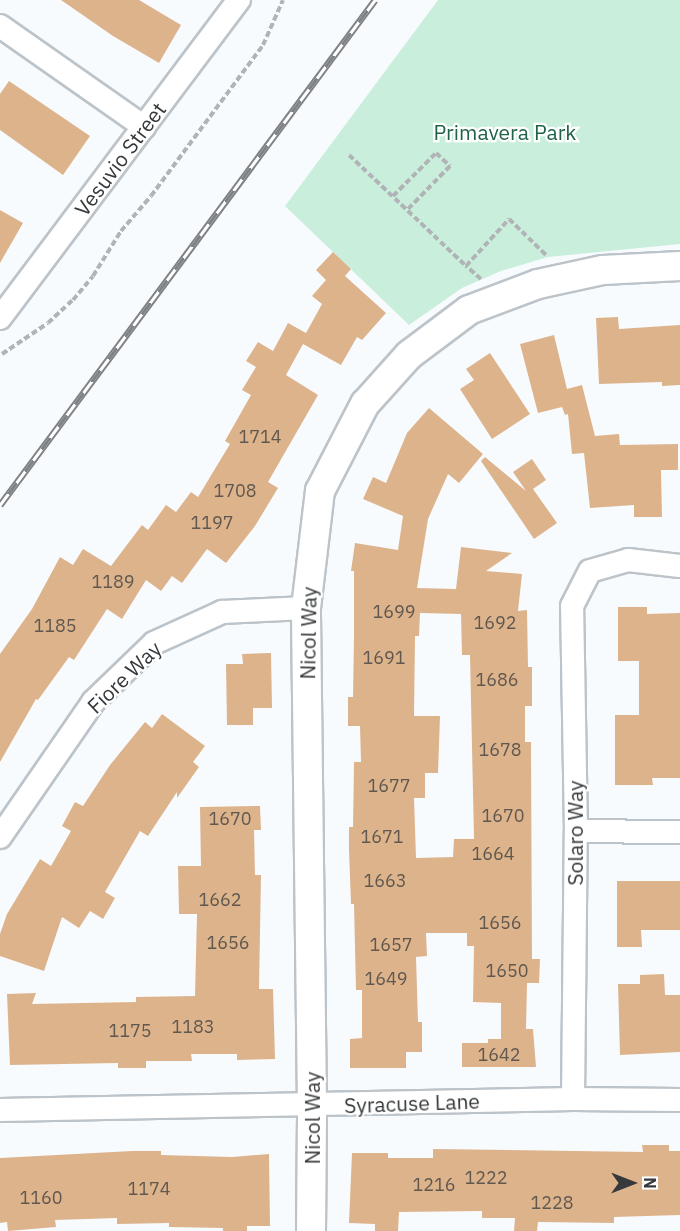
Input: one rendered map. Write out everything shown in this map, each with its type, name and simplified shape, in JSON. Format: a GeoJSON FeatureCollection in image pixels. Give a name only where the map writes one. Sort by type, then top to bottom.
{"type":"FeatureCollection","features":[{"type":"Feature","properties":{"kind":"street","name":"Vesuvio Street"},"geometry":{"type":"LineString","coordinates":[[0,318],[239,0]]}},
{"type":"Feature","properties":{"kind":"street"},"geometry":{"type":"LineString","coordinates":[[0,26],[144,127]]}},
{"type":"Feature","properties":{"kind":"street","name":"Nicol Way"},"geometry":{"type":"LineString","coordinates":[[311,1231],[312,1106],[306,608],[320,490],[365,404],[409,355],[469,310],[538,284],[603,270],[680,266]]}},
{"type":"Feature","properties":{"kind":"street","name":"Solaro Way"},"geometry":{"type":"LineString","coordinates":[[573,1099],[576,831],[572,606],[590,571],[628,560],[680,566]]}},
{"type":"Feature","properties":{"kind":"street","name":"Fiore Way"},"geometry":{"type":"LineString","coordinates":[[0,837],[93,702],[154,644],[222,612],[306,608]]}},
{"type":"Feature","properties":{"kind":"street"},"geometry":{"type":"LineString","coordinates":[[576,831],[680,832]]}},
{"type":"Feature","properties":{"kind":"street","name":"Syracuse Lane"},"geometry":{"type":"LineString","coordinates":[[0,1110],[312,1106],[573,1099],[680,1100]]}},
{"type":"Feature","properties":{"kind":"path"},"geometry":{"type":"LineString","coordinates":[[2,354],[48,323],[73,300],[93,276],[121,231],[151,196],[263,45],[283,0]]}},
{"type":"Feature","properties":{"kind":"path"},"geometry":{"type":"LineString","coordinates":[[393,196],[436,153],[450,166],[407,210]]}},
{"type":"Feature","properties":{"kind":"path"},"geometry":{"type":"LineString","coordinates":[[349,155],[486,283]]}},
{"type":"Feature","properties":{"kind":"path"},"geometry":{"type":"LineString","coordinates":[[466,266],[509,219],[552,261]]}},
{"type":"Feature","properties":{"kind":"green space","name":"Primavera Park"},"geometry":{"type":"Polygon","coordinates":[[[438,0],[680,0],[680,244],[548,257],[501,271],[462,288],[409,325],[285,206],[438,0]]]}},
{"type":"Feature","properties":{"kind":"building"},"geometry":{"type":"Polygon","coordinates":[[[61,0],[139,0],[181,25],[159,63],[113,36],[61,0]]]}},
{"type":"Feature","properties":{"kind":"building"},"geometry":{"type":"Polygon","coordinates":[[[9,81],[90,136],[63,175],[0,130],[0,94],[9,81]]]}},
{"type":"Feature","properties":{"kind":"building"},"geometry":{"type":"Polygon","coordinates":[[[0,210],[23,223],[0,263],[0,210]]]}},
{"type":"Feature","properties":{"kind":"building"},"geometry":{"type":"Polygon","coordinates":[[[333,252],[351,269],[345,276],[386,313],[362,340],[357,337],[341,365],[303,344],[286,375],[318,395],[268,482],[278,488],[255,526],[226,563],[207,549],[182,583],[172,576],[161,591],[146,580],[122,619],[107,609],[74,660],[69,657],[38,700],[36,699],[0,762],[0,654],[32,609],[60,557],[73,565],[83,549],[111,566],[142,525],[148,530],[166,505],[176,512],[191,492],[198,497],[230,444],[225,441],[251,395],[242,390],[256,367],[246,361],[258,342],[273,351],[288,323],[306,333],[322,304],[312,296],[326,280],[316,270],[333,252]]]}},
{"type":"Feature","properties":{"kind":"building"},"geometry":{"type":"Polygon","coordinates":[[[618,317],[619,329],[680,325],[680,385],[662,386],[662,382],[599,384],[596,318],[618,317]]]}},
{"type":"Feature","properties":{"kind":"building"},"geometry":{"type":"Polygon","coordinates":[[[554,335],[567,389],[582,385],[595,436],[619,434],[620,445],[678,444],[678,470],[661,470],[662,517],[634,517],[634,505],[590,508],[584,453],[572,454],[568,414],[565,415],[562,407],[538,413],[520,344],[554,335]]]}},
{"type":"Feature","properties":{"kind":"building"},"geometry":{"type":"Polygon","coordinates":[[[490,353],[530,414],[492,439],[460,389],[474,380],[466,369],[490,353]]]}},
{"type":"Feature","properties":{"kind":"building"},"geometry":{"type":"Polygon","coordinates":[[[429,408],[483,454],[459,483],[448,474],[428,519],[417,588],[456,589],[461,547],[512,553],[486,571],[522,574],[518,611],[527,610],[528,667],[532,667],[532,706],[525,706],[525,742],[531,742],[532,959],[540,959],[539,983],[527,983],[526,1029],[533,1029],[536,1067],[462,1067],[462,1043],[488,1043],[488,1039],[501,1039],[501,1003],[473,1002],[474,946],[467,946],[467,933],[426,933],[427,956],[416,957],[418,1022],[422,1022],[422,1052],[406,1052],[406,1068],[350,1068],[350,1039],[362,1038],[362,990],[356,990],[354,904],[351,904],[349,850],[349,827],[353,827],[354,762],[361,762],[360,726],[348,726],[348,697],[353,697],[354,571],[351,571],[355,543],[398,550],[403,516],[363,499],[373,477],[386,483],[407,433],[429,408]],[[420,613],[419,636],[415,636],[414,716],[440,716],[438,773],[425,773],[425,798],[414,798],[416,858],[453,857],[454,839],[474,839],[470,655],[462,655],[461,614],[420,613]]]}},
{"type":"Feature","properties":{"kind":"building"},"geometry":{"type":"Polygon","coordinates":[[[485,457],[526,491],[513,472],[532,459],[546,480],[533,489],[557,523],[534,539],[481,461],[485,457]]]}},
{"type":"Feature","properties":{"kind":"building"},"geometry":{"type":"Polygon","coordinates":[[[618,607],[647,607],[647,614],[680,613],[680,778],[652,778],[653,785],[615,785],[615,715],[639,715],[639,661],[618,661],[618,607]]]}},
{"type":"Feature","properties":{"kind":"building"},"geometry":{"type":"Polygon","coordinates":[[[271,653],[272,708],[253,708],[253,725],[227,725],[226,664],[243,664],[242,654],[271,653]]]}},
{"type":"Feature","properties":{"kind":"building"},"geometry":{"type":"Polygon","coordinates":[[[162,714],[205,746],[193,762],[199,767],[177,798],[177,792],[148,836],[140,831],[105,892],[115,898],[103,919],[90,911],[79,928],[62,917],[44,971],[0,956],[0,934],[7,914],[40,859],[51,866],[71,831],[62,826],[75,802],[83,806],[110,765],[145,722],[152,728],[162,714]]]}},
{"type":"Feature","properties":{"kind":"building"},"geometry":{"type":"Polygon","coordinates":[[[260,806],[261,830],[254,830],[255,875],[261,875],[259,989],[273,989],[275,1059],[237,1060],[237,1054],[191,1054],[192,1061],[146,1061],[146,1068],[118,1068],[118,1063],[10,1065],[7,994],[36,993],[32,1004],[136,1002],[136,997],[195,996],[197,914],[179,914],[178,866],[201,866],[200,807],[260,806]]]}},
{"type":"Feature","properties":{"kind":"building"},"geometry":{"type":"Polygon","coordinates":[[[617,881],[680,881],[680,930],[641,930],[642,947],[617,947],[617,881]]]}},
{"type":"Feature","properties":{"kind":"building"},"geometry":{"type":"Polygon","coordinates":[[[664,974],[665,995],[680,995],[680,1052],[620,1055],[618,984],[640,984],[640,975],[664,974]]]}},
{"type":"Feature","properties":{"kind":"building"},"geometry":{"type":"Polygon","coordinates":[[[642,1145],[669,1145],[669,1151],[680,1151],[680,1215],[614,1217],[614,1223],[538,1222],[537,1231],[514,1231],[515,1218],[482,1218],[482,1211],[399,1212],[398,1231],[375,1231],[375,1224],[349,1223],[352,1153],[388,1153],[388,1158],[433,1158],[433,1149],[643,1152],[642,1145]]]}},
{"type":"Feature","properties":{"kind":"building"},"geometry":{"type":"Polygon","coordinates":[[[161,1151],[161,1155],[232,1157],[269,1154],[270,1226],[247,1226],[247,1231],[223,1231],[223,1228],[169,1227],[169,1223],[117,1224],[117,1218],[55,1220],[56,1227],[8,1231],[7,1222],[0,1223],[0,1158],[161,1151]]]}},
{"type":"Feature","properties":{"kind":"railway"},"geometry":{"type":"LineString","coordinates":[[0,505],[375,0]]}}]}
